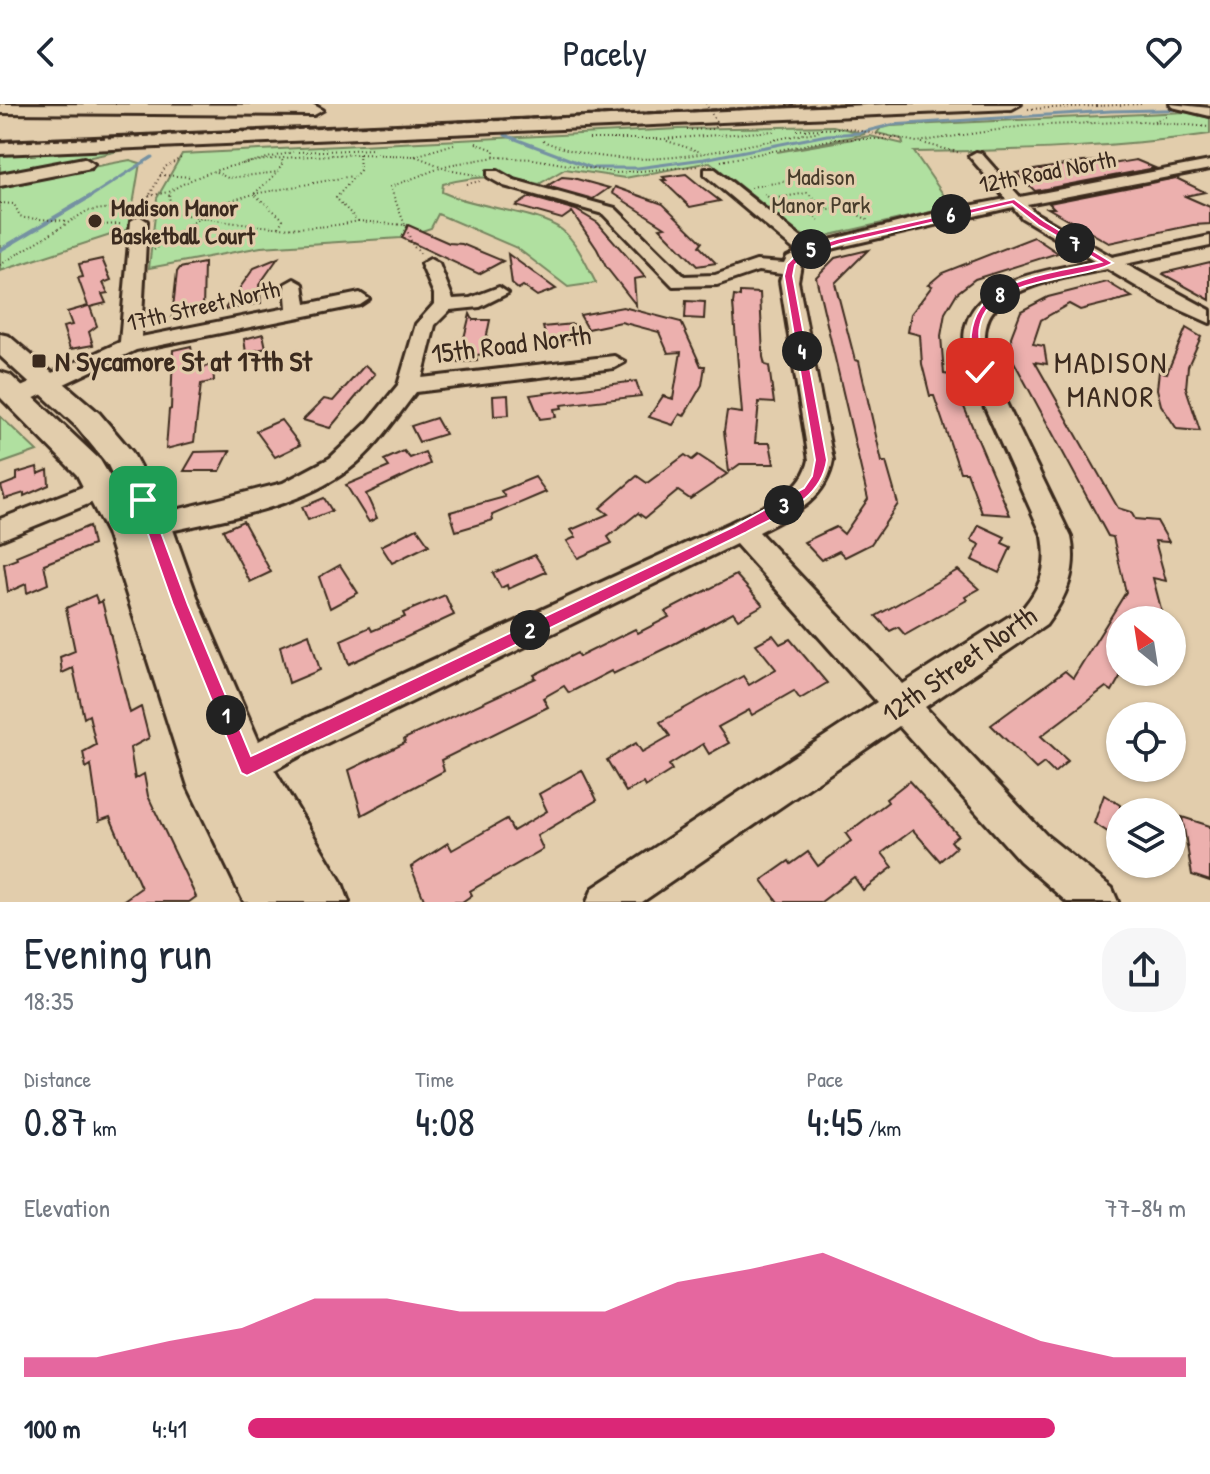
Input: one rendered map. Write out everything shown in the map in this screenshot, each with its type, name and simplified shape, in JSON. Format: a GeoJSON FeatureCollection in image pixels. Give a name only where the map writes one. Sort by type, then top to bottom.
{"type":"FeatureCollection","features":[{"type":"Feature","properties":{"kind":"highway"},"geometry":{"type":"LineString","coordinates":[[32,127],[629,104]]}},
{"type":"Feature","properties":{"kind":"highway"},"geometry":{"type":"LineString","coordinates":[[0,148],[1012,104]]}},
{"type":"Feature","properties":{"kind":"highway"},"geometry":{"type":"LineString","coordinates":[[0,108],[326,110]]}},
{"type":"Feature","properties":{"kind":"highway"},"geometry":{"type":"LineString","coordinates":[[499,108],[525,108]]}},
{"type":"Feature","properties":{"kind":"highway"},"geometry":{"type":"LineString","coordinates":[[0,180],[189,149],[556,124]]}},
{"type":"Feature","properties":{"kind":"main road"},"geometry":{"type":"LineString","coordinates":[[0,342],[99,431],[116,483],[140,528],[272,902]]}},
{"type":"Feature","properties":{"kind":"main road"},"geometry":{"type":"LineString","coordinates":[[9,389],[79,456],[116,483]]}},
{"type":"Feature","properties":{"kind":"main road"},"geometry":{"type":"LineString","coordinates":[[229,776],[323,902]]}},
{"type":"Feature","properties":{"kind":"street"},"geometry":{"type":"LineString","coordinates":[[1176,104],[1210,112]]}},
{"type":"Feature","properties":{"kind":"street"},"geometry":{"type":"LineString","coordinates":[[976,156],[1014,201],[1041,223],[1182,305],[1210,317]]}},
{"type":"Feature","properties":{"kind":"street","name":"12th Road North"},"geometry":{"type":"LineString","coordinates":[[807,251],[1014,201],[1210,165]]}},
{"type":"Feature","properties":{"kind":"street"},"geometry":{"type":"LineString","coordinates":[[229,776],[740,530],[808,491],[818,477],[821,460],[789,281],[789,269],[795,258],[807,251],[710,172]]}},
{"type":"Feature","properties":{"kind":"street"},"geometry":{"type":"LineString","coordinates":[[490,176],[604,209],[620,220],[674,279],[691,284],[715,281],[754,266],[789,269]]}},
{"type":"Feature","properties":{"kind":"street"},"geometry":{"type":"LineString","coordinates":[[130,345],[139,221]]}},
{"type":"Feature","properties":{"kind":"street","name":"12th Street North"},"geometry":{"type":"LineString","coordinates":[[607,902],[1035,616],[1048,599],[1058,575],[1060,553],[1052,523],[977,362],[973,340],[978,317],[995,298],[1018,285],[1210,241]]}},
{"type":"Feature","properties":{"kind":"street"},"geometry":{"type":"LineString","coordinates":[[430,264],[443,294],[444,305]]}},
{"type":"Feature","properties":{"kind":"street"},"geometry":{"type":"LineString","coordinates":[[294,284],[297,310]]}},
{"type":"Feature","properties":{"kind":"street"},"geometry":{"type":"LineString","coordinates":[[409,386],[426,324],[444,305],[473,303],[499,293]]}},
{"type":"Feature","properties":{"kind":"street","name":"17th Street North"},"geometry":{"type":"LineString","coordinates":[[9,389],[48,383],[130,345],[360,299]]}},
{"type":"Feature","properties":{"kind":"street","name":"15th Road North"},"geometry":{"type":"LineString","coordinates":[[140,528],[251,501],[308,482],[341,463],[383,420],[409,386],[614,362]]}},
{"type":"Feature","properties":{"kind":"street"},"geometry":{"type":"LineString","coordinates":[[0,530],[116,483]]}},
{"type":"Feature","properties":{"kind":"street"},"geometry":{"type":"LineString","coordinates":[[740,530],[1033,848],[1098,902]]}},
{"type":"Feature","properties":{"kind":"path"},"geometry":{"type":"LineString","coordinates":[[687,130],[718,125],[706,104]]}},
{"type":"Feature","properties":{"kind":"path"},"geometry":{"type":"LineString","coordinates":[[917,142],[1024,126],[1142,121],[1210,127]]}},
{"type":"Feature","properties":{"kind":"path"},"geometry":{"type":"LineString","coordinates":[[535,137],[567,152],[599,160],[661,160],[832,128]]}},
{"type":"Feature","properties":{"kind":"path"},"geometry":{"type":"LineString","coordinates":[[793,130],[857,130],[976,156]]}},
{"type":"Feature","properties":{"kind":"path"},"geometry":{"type":"LineString","coordinates":[[589,139],[663,139],[778,131]]}},
{"type":"Feature","properties":{"kind":"path"},"geometry":{"type":"LineString","coordinates":[[415,156],[451,146],[456,143],[455,138]]}},
{"type":"Feature","properties":{"kind":"path"},"geometry":{"type":"LineString","coordinates":[[663,139],[703,153]]}},
{"type":"Feature","properties":{"kind":"path"},"geometry":{"type":"LineString","coordinates":[[467,184],[501,172],[493,158],[494,150],[475,142]]}},
{"type":"Feature","properties":{"kind":"path"},"geometry":{"type":"LineString","coordinates":[[294,151],[235,167],[280,158],[384,148]]}},
{"type":"Feature","properties":{"kind":"path"},"geometry":{"type":"LineString","coordinates":[[274,151],[415,156],[453,171],[490,176]]}},
{"type":"Feature","properties":{"kind":"path"},"geometry":{"type":"LineString","coordinates":[[358,221],[336,198],[360,170],[359,152]]}},
{"type":"Feature","properties":{"kind":"path"},"geometry":{"type":"LineString","coordinates":[[0,265],[70,222],[102,207],[145,204],[170,162],[186,156]]}},
{"type":"Feature","properties":{"kind":"path"},"geometry":{"type":"LineString","coordinates":[[254,194],[278,172],[283,162],[280,158]]}},
{"type":"Feature","properties":{"kind":"path"},"geometry":{"type":"LineString","coordinates":[[215,172],[228,178],[278,172]]}},
{"type":"Feature","properties":{"kind":"path"},"geometry":{"type":"LineString","coordinates":[[160,175],[195,177]]}},
{"type":"Feature","properties":{"kind":"path"},"geometry":{"type":"LineString","coordinates":[[139,254],[160,248],[219,204],[254,194],[354,176]]}},
{"type":"Feature","properties":{"kind":"path"},"geometry":{"type":"LineString","coordinates":[[743,188],[793,180]]}},
{"type":"Feature","properties":{"kind":"path"},"geometry":{"type":"LineString","coordinates":[[754,186],[780,206],[803,204],[820,222]]}},
{"type":"Feature","properties":{"kind":"path"},"geometry":{"type":"LineString","coordinates":[[149,196],[169,192]]}},
{"type":"Feature","properties":{"kind":"path"},"geometry":{"type":"LineString","coordinates":[[771,199],[807,193],[829,209]]}},
{"type":"Feature","properties":{"kind":"path"},"geometry":{"type":"LineString","coordinates":[[254,194],[283,219],[279,227]]}},
{"type":"Feature","properties":{"kind":"path"},"geometry":{"type":"LineString","coordinates":[[0,203],[14,204],[20,216],[70,222]]}},
{"type":"Feature","properties":{"kind":"path"},"geometry":{"type":"LineString","coordinates":[[799,208],[813,213],[851,209],[871,222]]}},
{"type":"Feature","properties":{"kind":"path"},"geometry":{"type":"LineString","coordinates":[[99,225],[139,221]]}},
{"type":"Feature","properties":{"kind":"path"},"geometry":{"type":"LineString","coordinates":[[405,225],[413,246],[430,264]]}},
{"type":"Feature","properties":{"kind":"green space","name":"Madison Manor Park"},"geometry":{"type":"Polygon","coordinates":[[[1186,112],[1210,118],[1210,134],[1063,148],[914,152],[952,207],[813,239],[800,234],[710,162],[625,178],[565,169],[539,184],[491,177],[443,184],[442,192],[538,218],[562,230],[577,248],[596,283],[568,287],[517,248],[438,214],[431,228],[401,238],[261,247],[149,268],[157,198],[182,154],[679,129],[833,126],[865,134],[777,152],[870,136],[903,144],[902,139],[877,133],[881,128],[891,126],[1186,112]]]}},
{"type":"Feature","properties":{"kind":"green space"},"geometry":{"type":"Polygon","coordinates":[[[123,150],[0,177],[0,155],[123,150]]]}},
{"type":"Feature","properties":{"kind":"green space"},"geometry":{"type":"Polygon","coordinates":[[[130,160],[140,163],[129,229],[0,271],[0,184],[130,160]]]}},
{"type":"Feature","properties":{"kind":"green space"},"geometry":{"type":"Polygon","coordinates":[[[0,416],[37,451],[0,464],[0,416]]]}},
{"type":"Feature","properties":{"kind":"building"},"geometry":{"type":"Polygon","coordinates":[[[1136,160],[1155,168],[1035,191],[1016,173],[1083,162],[1106,161],[1112,164],[1136,160]]]}},
{"type":"Feature","properties":{"kind":"building"},"geometry":{"type":"Polygon","coordinates":[[[686,174],[720,201],[690,207],[662,180],[666,180],[663,177],[686,174]]]}},
{"type":"Feature","properties":{"kind":"building"},"geometry":{"type":"Polygon","coordinates":[[[562,177],[609,188],[593,199],[547,186],[562,177]]]}},
{"type":"Feature","properties":{"kind":"building"},"geometry":{"type":"Polygon","coordinates":[[[1176,178],[1205,192],[1185,196],[1210,207],[1210,224],[1109,243],[1048,208],[1054,208],[1049,203],[1176,178]]]}},
{"type":"Feature","properties":{"kind":"building"},"geometry":{"type":"Polygon","coordinates":[[[615,187],[663,204],[702,242],[699,246],[716,263],[697,266],[660,228],[665,227],[612,193],[615,187]]]}},
{"type":"Feature","properties":{"kind":"building"},"geometry":{"type":"Polygon","coordinates":[[[530,197],[576,210],[598,223],[645,277],[634,279],[636,305],[606,267],[572,212],[562,219],[516,206],[530,197]]]}},
{"type":"Feature","properties":{"kind":"building"},"geometry":{"type":"Polygon","coordinates":[[[408,225],[503,261],[479,274],[402,238],[408,225]]]}},
{"type":"Feature","properties":{"kind":"building"},"geometry":{"type":"Polygon","coordinates":[[[1034,237],[1058,253],[975,279],[957,293],[945,313],[941,336],[944,374],[951,375],[961,406],[1010,515],[982,513],[967,472],[960,472],[934,396],[930,396],[922,364],[920,335],[908,332],[911,314],[932,286],[928,285],[942,273],[1034,237]]]}},
{"type":"Feature","properties":{"kind":"building"},"geometry":{"type":"Polygon","coordinates":[[[868,250],[835,283],[855,360],[859,361],[882,462],[886,462],[898,504],[871,544],[845,557],[839,551],[821,560],[804,542],[836,527],[844,534],[868,499],[816,277],[835,258],[868,250]]]}},
{"type":"Feature","properties":{"kind":"building"},"geometry":{"type":"Polygon","coordinates":[[[508,254],[556,289],[537,296],[523,286],[518,289],[512,284],[508,254]]]}},
{"type":"Feature","properties":{"kind":"building"},"geometry":{"type":"Polygon","coordinates":[[[278,258],[259,285],[261,303],[224,310],[254,268],[278,258]]]}},
{"type":"Feature","properties":{"kind":"building"},"geometry":{"type":"Polygon","coordinates":[[[102,259],[111,280],[103,283],[108,293],[102,294],[106,303],[90,307],[97,326],[89,332],[93,345],[70,349],[63,327],[72,325],[67,312],[88,306],[78,278],[83,277],[79,264],[102,259]]]}},
{"type":"Feature","properties":{"kind":"building"},"geometry":{"type":"Polygon","coordinates":[[[1210,262],[1210,300],[1163,274],[1164,273],[1210,262]]]}},
{"type":"Feature","properties":{"kind":"building"},"geometry":{"type":"Polygon","coordinates":[[[204,263],[203,311],[172,317],[177,272],[180,268],[204,263]]]}},
{"type":"Feature","properties":{"kind":"building"},"geometry":{"type":"Polygon","coordinates":[[[1107,282],[1132,297],[1080,310],[1069,304],[1041,320],[1033,344],[1044,346],[1047,364],[1035,362],[1118,508],[1131,512],[1135,519],[1157,521],[1169,542],[1155,541],[1166,581],[1153,578],[1160,606],[1117,606],[1126,592],[1113,537],[1108,536],[1013,360],[1011,337],[1021,311],[1048,297],[1107,282]]]}},
{"type":"Feature","properties":{"kind":"building"},"geometry":{"type":"Polygon","coordinates":[[[740,292],[760,293],[763,357],[765,365],[769,366],[774,403],[759,402],[755,443],[770,443],[774,464],[740,464],[729,472],[724,431],[727,411],[742,413],[733,304],[734,296],[740,297],[740,292]]]}},
{"type":"Feature","properties":{"kind":"building"},"geometry":{"type":"Polygon","coordinates":[[[686,301],[705,302],[704,319],[685,318],[686,301]]]}},
{"type":"Feature","properties":{"kind":"building"},"geometry":{"type":"Polygon","coordinates":[[[623,307],[681,322],[701,366],[705,366],[702,385],[684,416],[680,414],[673,425],[649,417],[663,396],[673,399],[681,352],[668,353],[659,332],[621,322],[588,329],[580,315],[623,307]]]}},
{"type":"Feature","properties":{"kind":"building"},"geometry":{"type":"Polygon","coordinates":[[[470,314],[473,320],[490,320],[483,354],[476,355],[477,361],[458,362],[470,314]]]}},
{"type":"Feature","properties":{"kind":"building"},"geometry":{"type":"Polygon","coordinates":[[[573,324],[578,338],[547,342],[543,327],[573,324]]]}},
{"type":"Feature","properties":{"kind":"building"},"geometry":{"type":"Polygon","coordinates":[[[1186,328],[1201,337],[1188,366],[1186,388],[1200,431],[1177,429],[1161,405],[1157,389],[1159,371],[1167,373],[1186,328]]]}},
{"type":"Feature","properties":{"kind":"building"},"geometry":{"type":"Polygon","coordinates":[[[263,334],[266,348],[246,353],[244,339],[263,334]]]}},
{"type":"Feature","properties":{"kind":"building"},"geometry":{"type":"Polygon","coordinates":[[[191,346],[194,369],[213,365],[214,381],[201,384],[194,442],[166,449],[173,350],[191,346]]]}},
{"type":"Feature","properties":{"kind":"building"},"geometry":{"type":"Polygon","coordinates":[[[365,365],[375,374],[330,428],[303,420],[324,399],[333,401],[365,365]]]}},
{"type":"Feature","properties":{"kind":"building"},"geometry":{"type":"Polygon","coordinates":[[[636,381],[641,396],[561,405],[562,408],[554,409],[556,417],[540,419],[530,395],[636,381]]]}},
{"type":"Feature","properties":{"kind":"building"},"geometry":{"type":"Polygon","coordinates":[[[508,395],[509,415],[494,416],[493,396],[508,395]]]}},
{"type":"Feature","properties":{"kind":"building"},"geometry":{"type":"Polygon","coordinates":[[[436,418],[445,434],[419,442],[411,426],[436,418]]]}},
{"type":"Feature","properties":{"kind":"building"},"geometry":{"type":"Polygon","coordinates":[[[281,420],[300,445],[275,457],[256,431],[281,420]]]}},
{"type":"Feature","properties":{"kind":"building"},"geometry":{"type":"Polygon","coordinates":[[[230,451],[220,471],[184,471],[195,452],[230,451]]]}},
{"type":"Feature","properties":{"kind":"building"},"geometry":{"type":"Polygon","coordinates":[[[404,451],[410,458],[425,452],[430,464],[366,494],[377,518],[369,522],[346,485],[389,467],[384,460],[404,451]]]}},
{"type":"Feature","properties":{"kind":"building"},"geometry":{"type":"Polygon","coordinates":[[[685,455],[692,460],[698,455],[727,474],[690,499],[678,491],[645,518],[638,513],[608,537],[612,543],[578,558],[567,541],[576,537],[571,530],[608,514],[600,508],[637,476],[647,483],[685,455]]]}},
{"type":"Feature","properties":{"kind":"building"},"geometry":{"type":"Polygon","coordinates":[[[37,467],[38,474],[48,470],[49,485],[24,496],[24,493],[5,499],[1,486],[17,480],[17,473],[37,467]]]}},
{"type":"Feature","properties":{"kind":"building"},"geometry":{"type":"Polygon","coordinates":[[[535,477],[546,492],[492,515],[493,520],[456,531],[450,512],[505,497],[501,491],[535,477]]]}},
{"type":"Feature","properties":{"kind":"building"},"geometry":{"type":"Polygon","coordinates":[[[324,498],[332,511],[308,520],[302,507],[324,498]]]}},
{"type":"Feature","properties":{"kind":"building"},"geometry":{"type":"Polygon","coordinates":[[[243,521],[271,572],[250,582],[223,530],[243,521]]]}},
{"type":"Feature","properties":{"kind":"building"},"geometry":{"type":"Polygon","coordinates":[[[979,525],[1005,537],[1002,543],[1011,547],[999,573],[972,560],[980,545],[971,540],[979,525]]]}},
{"type":"Feature","properties":{"kind":"building"},"geometry":{"type":"Polygon","coordinates":[[[89,526],[93,545],[44,564],[48,584],[27,593],[26,584],[8,592],[4,564],[17,559],[16,556],[89,526]]]}},
{"type":"Feature","properties":{"kind":"building"},"geometry":{"type":"Polygon","coordinates":[[[417,528],[429,545],[392,563],[381,546],[417,528]]]}},
{"type":"Feature","properties":{"kind":"building"},"geometry":{"type":"Polygon","coordinates":[[[535,555],[546,572],[508,589],[507,585],[501,588],[493,573],[535,555]]]}},
{"type":"Feature","properties":{"kind":"building"},"geometry":{"type":"Polygon","coordinates":[[[340,565],[358,593],[330,608],[319,577],[340,565]]]}},
{"type":"Feature","properties":{"kind":"building"},"geometry":{"type":"Polygon","coordinates":[[[958,570],[979,589],[965,597],[967,600],[905,635],[898,627],[890,631],[876,616],[958,570]]]}},
{"type":"Feature","properties":{"kind":"building"},"geometry":{"type":"Polygon","coordinates":[[[736,575],[763,605],[738,619],[733,612],[672,645],[569,693],[564,686],[543,698],[548,707],[441,760],[444,771],[362,815],[349,770],[405,743],[404,739],[536,678],[534,675],[577,653],[579,657],[635,629],[638,633],[669,617],[665,612],[736,575]]]}},
{"type":"Feature","properties":{"kind":"building"},"geometry":{"type":"Polygon","coordinates":[[[95,595],[98,603],[102,601],[130,713],[141,707],[149,738],[130,748],[135,779],[144,774],[148,796],[196,897],[189,902],[121,902],[141,888],[110,817],[99,821],[91,765],[86,768],[83,752],[96,745],[89,715],[84,718],[73,668],[62,673],[60,657],[75,651],[66,608],[95,595]]]}},
{"type":"Feature","properties":{"kind":"building"},"geometry":{"type":"Polygon","coordinates":[[[445,595],[454,615],[349,664],[341,640],[370,627],[372,631],[405,617],[403,613],[445,595]]]}},
{"type":"Feature","properties":{"kind":"building"},"geometry":{"type":"Polygon","coordinates":[[[1106,624],[1106,686],[1115,686],[1112,691],[1106,687],[1041,736],[1068,761],[1054,773],[1044,763],[1036,769],[991,725],[1065,671],[1073,678],[1106,624]]]}},
{"type":"Feature","properties":{"kind":"building"},"geometry":{"type":"Polygon","coordinates":[[[309,634],[320,670],[289,683],[280,646],[309,634]]]}},
{"type":"Feature","properties":{"kind":"building"},"geometry":{"type":"Polygon","coordinates":[[[773,635],[780,644],[790,639],[827,683],[800,699],[794,691],[752,715],[749,710],[718,727],[729,743],[709,754],[703,744],[669,765],[672,770],[645,787],[643,783],[626,792],[607,760],[636,743],[642,752],[670,736],[660,722],[743,676],[749,685],[776,669],[756,644],[773,635]]]}},
{"type":"Feature","properties":{"kind":"building"},"geometry":{"type":"Polygon","coordinates":[[[582,770],[597,800],[537,836],[543,849],[470,891],[472,895],[462,902],[425,902],[411,867],[448,843],[452,850],[507,819],[513,831],[547,811],[539,794],[582,770]]]}},
{"type":"Feature","properties":{"kind":"building"},"geometry":{"type":"Polygon","coordinates":[[[909,781],[958,835],[951,841],[956,847],[940,861],[913,830],[882,853],[893,867],[863,890],[854,877],[821,902],[778,902],[762,880],[808,852],[818,866],[851,841],[846,834],[888,802],[886,799],[909,781]]]}},
{"type":"Feature","properties":{"kind":"building"},"geometry":{"type":"Polygon","coordinates":[[[1104,795],[1109,798],[1106,798],[1106,831],[1094,823],[1104,795]]]}},
{"type":"Feature","properties":{"kind":"building"},"geometry":{"type":"Polygon","coordinates":[[[1186,818],[1210,826],[1210,881],[1192,875],[1186,818]]]}},
{"type":"Feature","properties":{"kind":"waterway"},"geometry":{"type":"LineString","coordinates":[[505,135],[592,168],[638,168],[704,159],[827,135],[859,133],[891,125],[1111,111],[1210,109]]}},
{"type":"Feature","properties":{"kind":"waterway"},"geometry":{"type":"LineString","coordinates":[[88,198],[152,157]]}},
{"type":"Feature","properties":{"kind":"waterway"},"geometry":{"type":"LineString","coordinates":[[0,250],[91,196]]}},
{"type":"Feature","properties":{"kind":"railway"},"geometry":{"type":"LineString","coordinates":[[0,142],[841,104]]}},
{"type":"Feature","properties":{"kind":"place","name":"Madison Manor Basketball Court"},"geometry":{"type":"Point","coordinates":[95,221]}},
{"type":"Feature","properties":{"kind":"place","name":"N Sycamore St at 17th St"},"geometry":{"type":"Point","coordinates":[39,361]}},
{"type":"Feature","properties":{"kind":"district","name":"MADISON MANOR"},"geometry":{"type":"Point","coordinates":[1111,379]}},
{"type":"Feature","properties":{"kind":"route"},"geometry":{"type":"LineString","coordinates":[[143,500],[181,605],[247,767],[286,745],[740,530],[808,491],[818,477],[821,460],[788,276],[791,264],[803,253],[837,242],[1014,201],[1028,215],[1109,263],[1028,281],[995,298],[982,311],[975,325],[973,348],[980,372]]}}]}
